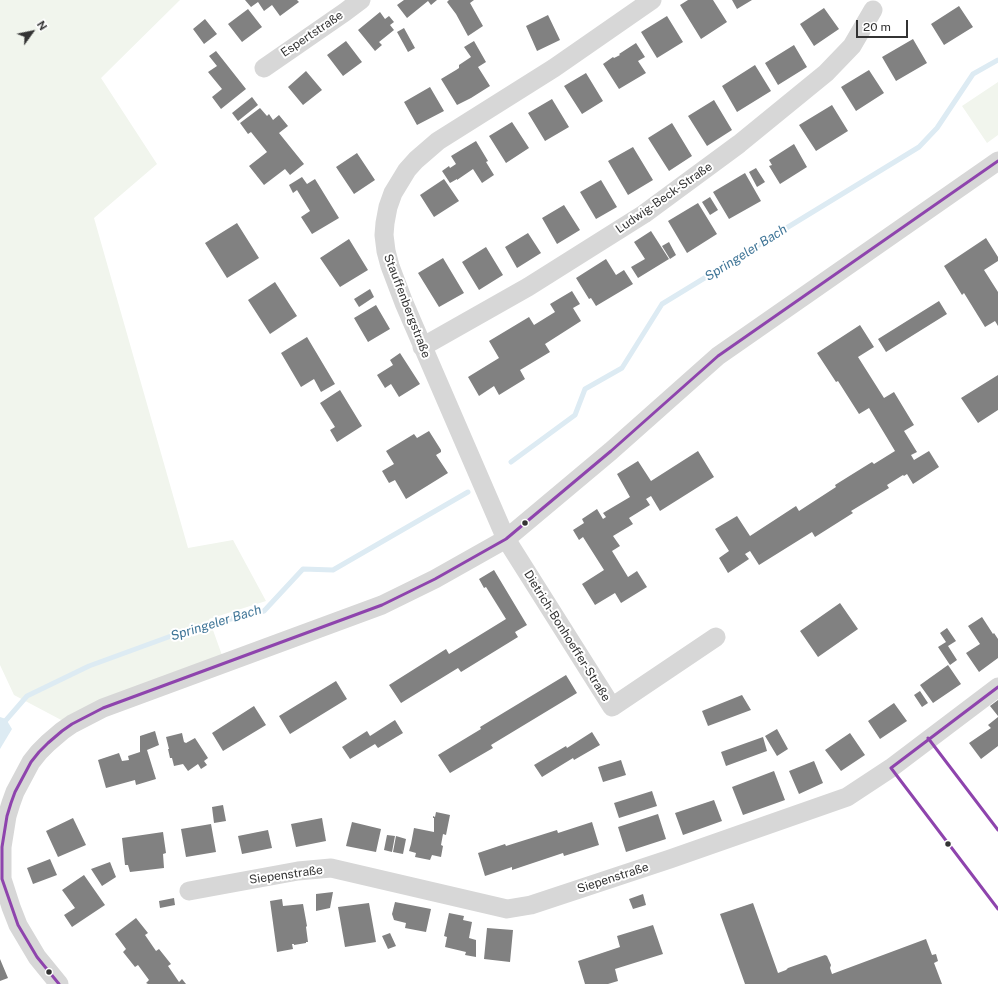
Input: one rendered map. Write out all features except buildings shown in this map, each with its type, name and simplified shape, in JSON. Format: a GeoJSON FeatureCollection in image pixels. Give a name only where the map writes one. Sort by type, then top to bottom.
{"type":"FeatureCollection","features":[{"type":"Feature","properties":{"kind":"street","name":"Espertstraße"},"geometry":{"type":"LineString","coordinates":[[264,68],[360,0]]}},
{"type":"Feature","properties":{"kind":"street","name":"Stauffenbergstraße"},"geometry":{"type":"LineString","coordinates":[[506,539],[422,347],[390,266],[384,235],[388,208],[393,193],[407,170],[438,141],[554,68],[652,0]]}},
{"type":"Feature","properties":{"kind":"street","name":"Ludwig-Beck-Straße"},"geometry":{"type":"LineString","coordinates":[[422,347],[528,287],[644,214],[739,144],[826,73],[852,46],[873,10]]}},
{"type":"Feature","properties":{"kind":"street"},"geometry":{"type":"LineString","coordinates":[[59,984],[37,957],[18,925],[2,879],[2,847],[6,816],[15,792],[31,762],[48,743],[72,724],[103,708],[382,605],[435,579],[506,539],[612,451],[718,356],[998,161]]}},
{"type":"Feature","properties":{"kind":"street","name":"Dietrich-Bonhoeffer-Straße"},"geometry":{"type":"LineString","coordinates":[[506,539],[612,707],[716,637]]}},
{"type":"Feature","properties":{"kind":"street","name":"Siepenstraße"},"geometry":{"type":"LineString","coordinates":[[189,891],[298,871],[331,868],[507,909],[531,905],[670,859],[847,797],[890,768],[998,687]]}},
{"type":"Feature","properties":{"kind":"shaded area"},"geometry":{"type":"Polygon","coordinates":[[[0,0],[180,0],[101,78],[157,164],[94,218],[188,548],[233,540],[266,601],[209,619],[223,658],[65,722],[14,695],[0,665],[0,0]]]}},
{"type":"Feature","properties":{"kind":"shaded area"},"geometry":{"type":"Polygon","coordinates":[[[998,82],[998,135],[987,143],[962,106],[998,82]]]}},
{"type":"Feature","properties":{"kind":"shaded area"},"geometry":{"type":"Polygon","coordinates":[[[0,717],[6,719],[12,729],[0,749],[0,717]]]}},
{"type":"Feature","properties":{"kind":"waterway","name":"Springeler Bach"},"geometry":{"type":"LineString","coordinates":[[511,462],[575,415],[585,389],[622,368],[662,304],[919,147],[937,128],[973,74],[998,60]]}},
{"type":"Feature","properties":{"kind":"waterway","name":"Springeler Bach"},"geometry":{"type":"LineString","coordinates":[[0,727],[27,696],[89,666],[193,628],[264,611],[303,569],[333,570],[468,492]]}},
{"type":"Feature","properties":{"kind":"transit line"},"geometry":{"type":"LineString","coordinates":[[59,984],[37,957],[18,925],[2,879],[2,847],[7,816],[11,803],[15,792],[31,762],[48,743],[72,724],[103,708],[382,605],[435,579],[506,539],[611,451],[718,356],[998,161]]}},
{"type":"Feature","properties":{"kind":"transit line"},"geometry":{"type":"LineString","coordinates":[[998,687],[891,768],[998,909]]}},
{"type":"Feature","properties":{"kind":"transit line"},"geometry":{"type":"LineString","coordinates":[[928,738],[998,830]]}}]}
